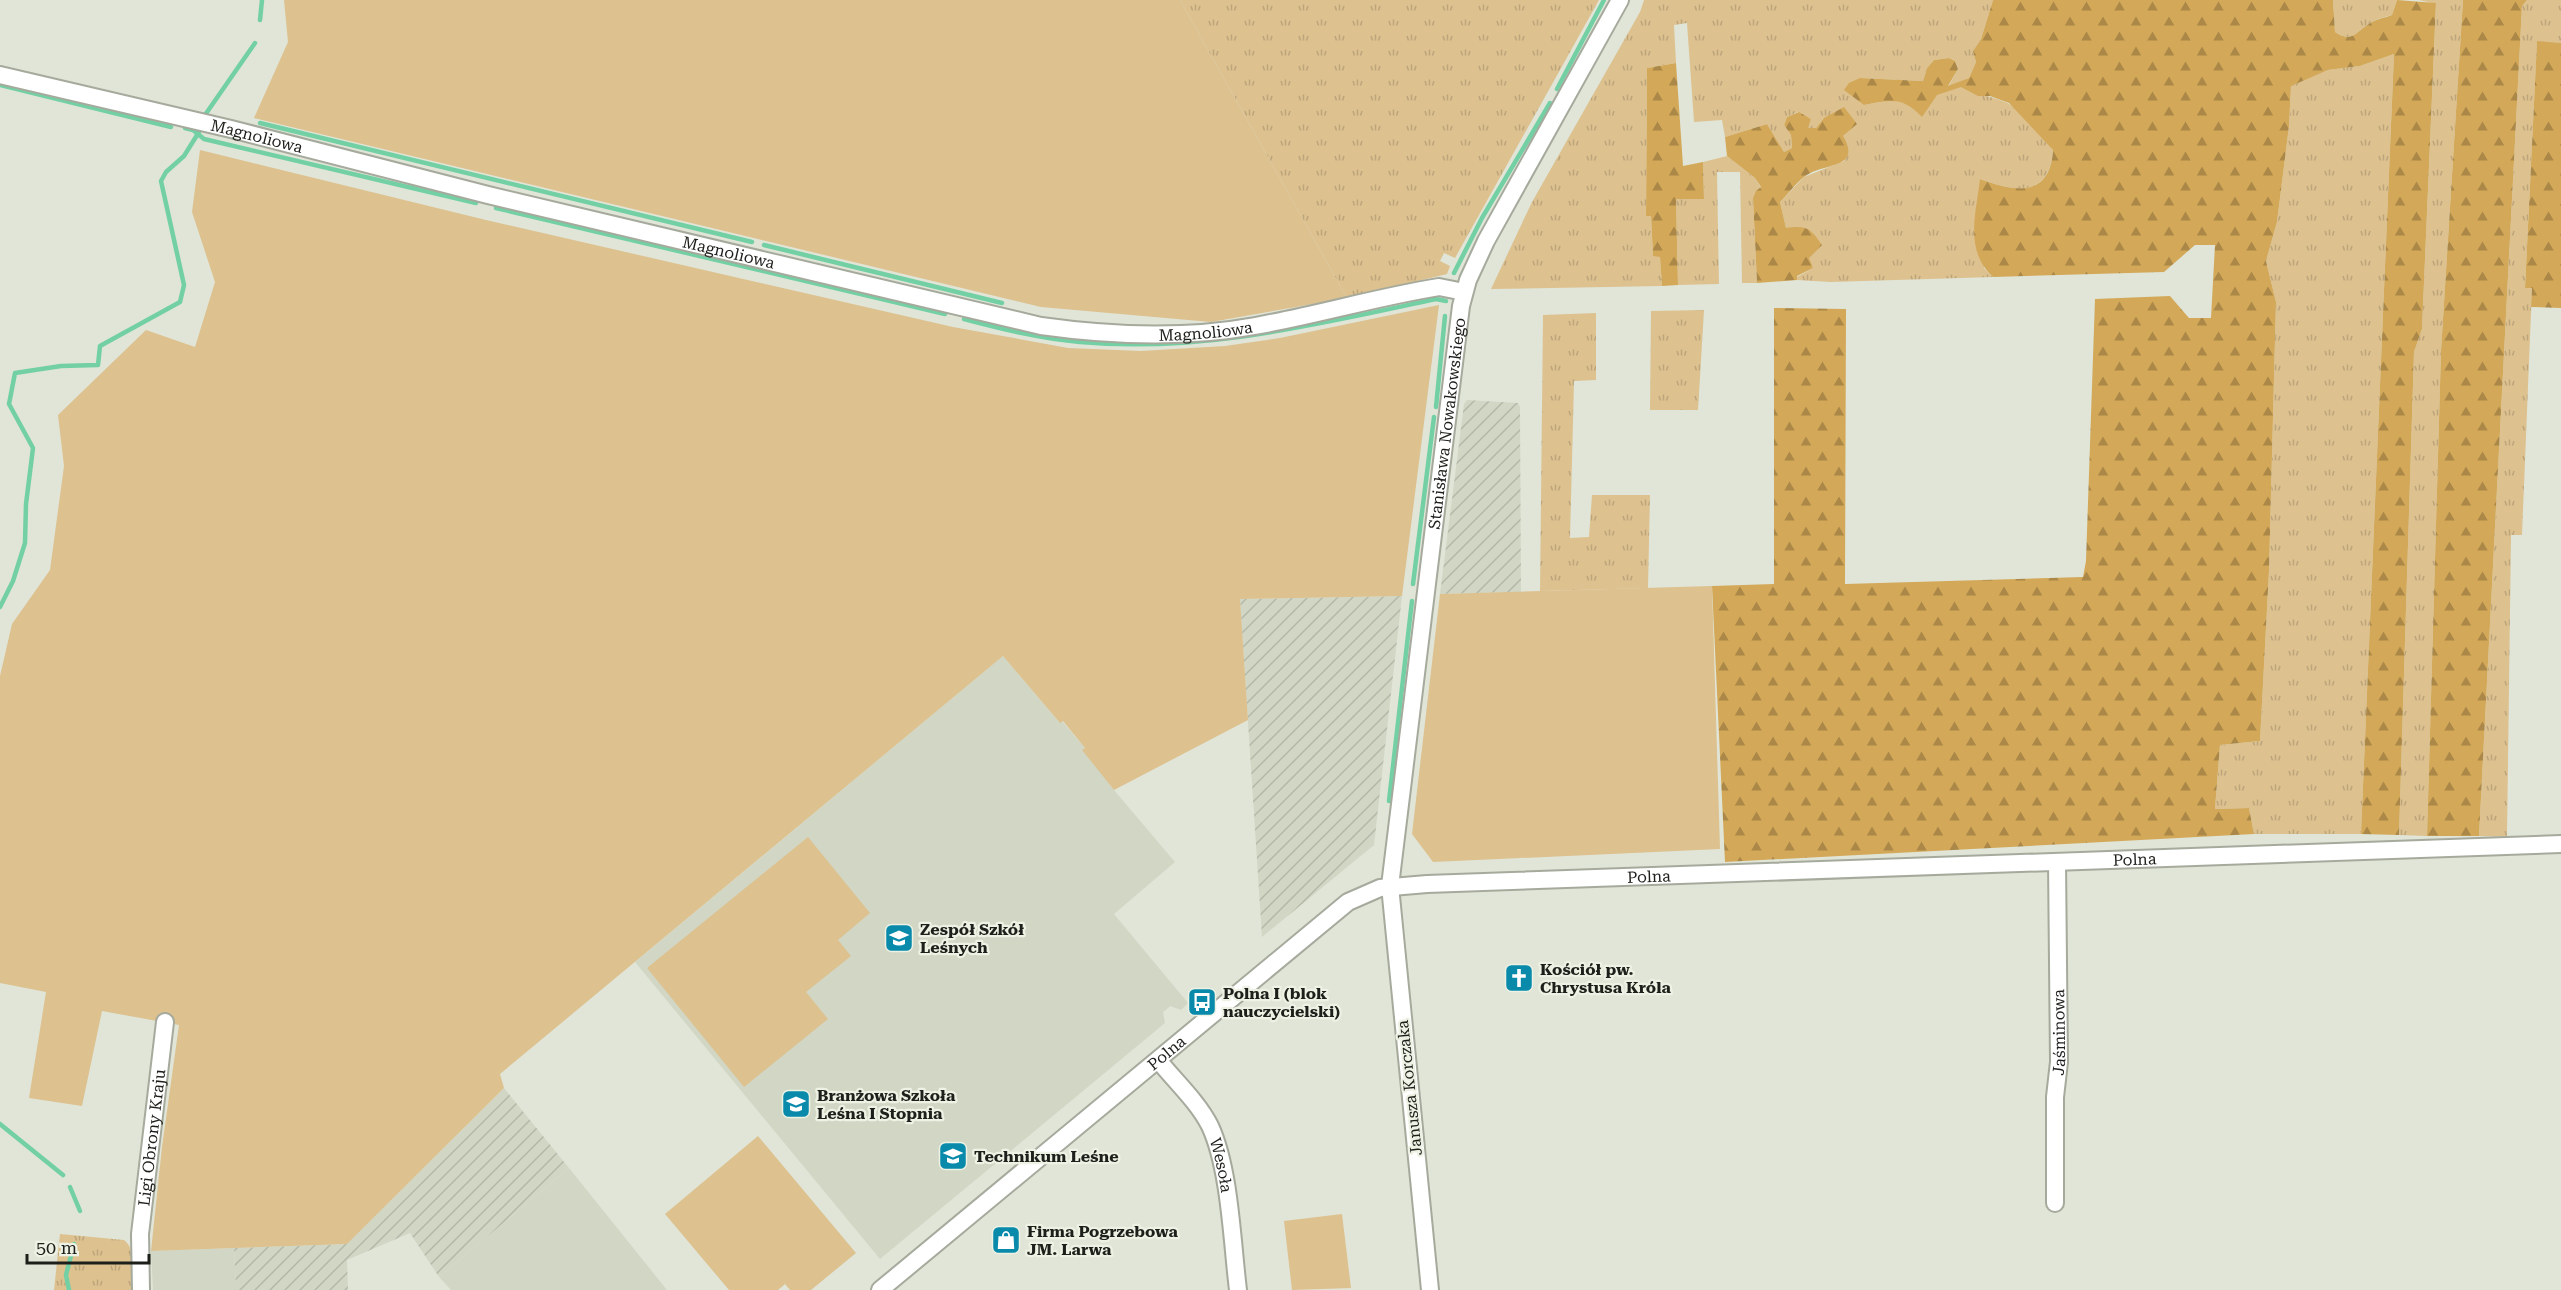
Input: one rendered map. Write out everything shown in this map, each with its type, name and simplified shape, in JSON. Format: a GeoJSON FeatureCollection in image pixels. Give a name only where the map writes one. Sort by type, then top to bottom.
{"type":"FeatureCollection","features":[{"type":"Feature","properties":{"kind":"street","name":"Stanisława Nowakowskiego"},"geometry":{"type":"LineString","coordinates":[[1390,886],[1444,436],[1464,292],[1486,241],[1620,0]]}},
{"type":"Feature","properties":{"kind":"street","name":"Magnoliowa"},"geometry":{"type":"LineString","coordinates":[[0,75],[1041,326],[1129,334],[1194,334],[1254,326],[1439,287],[1464,292]]}},
{"type":"Feature","properties":{"kind":"street","name":"Polna"},"geometry":{"type":"LineString","coordinates":[[880,1290],[1348,902],[1368,892],[1390,886],[2561,844]]}},
{"type":"Feature","properties":{"kind":"street","name":"Jaśminowa"},"geometry":{"type":"LineString","coordinates":[[2055,1203],[2055,1097],[2059,1062],[2057,862]]}},
{"type":"Feature","properties":{"kind":"street","name":"Janusza Korczaka"},"geometry":{"type":"LineString","coordinates":[[1390,886],[1430,1290]]}},
{"type":"Feature","properties":{"kind":"street","name":"Ligi Obrony Kraju"},"geometry":{"type":"LineString","coordinates":[[141,1290],[140,1234],[165,1022]]}},
{"type":"Feature","properties":{"kind":"street","name":"Wesoła"},"geometry":{"type":"LineString","coordinates":[[1159,1061],[1200,1112],[1216,1143],[1225,1188],[1238,1290]]}},
{"type":"Feature","properties":{"kind":"shaded area"},"geometry":{"type":"Polygon","coordinates":[[[1467,400],[1518,403],[1520,407],[1521,592],[1440,594],[1464,404],[1467,400]]]}},
{"type":"Feature","properties":{"kind":"shaded area"},"geometry":{"type":"Polygon","coordinates":[[[1402,596],[1374,845],[1262,937],[1240,599],[1402,596]]]}},
{"type":"Feature","properties":{"kind":"shaded area","name":"Zespół Szkół Leśnych"},"geometry":{"type":"Polygon","coordinates":[[[1003,656],[1059,722],[1062,721],[1085,748],[1083,750],[1114,790],[1175,862],[1114,914],[1188,1003],[1181,1010],[1170,1006],[1163,1012],[1165,1023],[880,1259],[635,962],[1003,656]]]}},
{"type":"Feature","properties":{"kind":"shaded area"},"geometry":{"type":"Polygon","coordinates":[[[504,1088],[569,1168],[439,1277],[410,1233],[347,1260],[348,1290],[236,1290],[234,1248],[347,1244],[504,1088]]]}},
{"type":"Feature","properties":{"kind":"shaded area"},"geometry":{"type":"Polygon","coordinates":[[[569,1168],[667,1290],[451,1290],[439,1277],[569,1168]]]}},
{"type":"Feature","properties":{"kind":"shaded area"},"geometry":{"type":"Polygon","coordinates":[[[234,1248],[236,1290],[153,1290],[151,1251],[234,1248]]]}},
{"type":"Feature","properties":{"kind":"green space"},"geometry":{"type":"Polygon","coordinates":[[[284,0],[1180,0],[1347,298],[1211,322],[1041,307],[254,118],[288,42],[284,0]]]}},
{"type":"Feature","properties":{"kind":"green space"},"geometry":{"type":"Polygon","coordinates":[[[1180,0],[1599,0],[1455,258],[1444,253],[1440,261],[1450,266],[1447,274],[1347,298],[1180,0]]]}},
{"type":"Feature","properties":{"kind":"green space"},"geometry":{"type":"Polygon","coordinates":[[[1644,0],[1993,0],[1981,39],[1973,51],[1976,62],[1969,78],[1948,87],[1958,69],[1955,61],[1949,58],[1934,60],[1927,68],[1923,81],[1860,78],[1864,105],[1891,100],[1910,104],[1961,86],[1972,92],[1999,100],[2011,105],[2025,117],[2053,150],[2050,166],[2045,177],[2038,184],[2029,187],[2006,187],[1980,179],[1984,268],[1993,277],[1831,282],[1797,280],[1797,277],[1813,268],[1786,228],[1780,202],[1804,177],[1844,161],[1843,136],[1856,124],[1824,118],[1816,128],[1807,128],[1811,119],[1798,112],[1787,117],[1784,125],[1791,135],[1792,148],[1784,152],[1767,124],[1725,137],[1722,120],[1694,122],[1687,23],[1674,25],[1676,63],[1647,68],[1646,215],[1651,216],[1653,256],[1660,256],[1662,286],[1491,289],[1532,202],[1640,12],[1644,0]]]}},
{"type":"Feature","properties":{"kind":"green space"},"geometry":{"type":"Polygon","coordinates":[[[1993,0],[2333,0],[2335,32],[2346,37],[2353,36],[2374,21],[2392,15],[2397,0],[2436,3],[2422,329],[2414,352],[2399,835],[2361,834],[2394,54],[2360,66],[2328,70],[2291,86],[2289,126],[2277,222],[2266,261],[2276,302],[2269,571],[2260,741],[2220,745],[2215,809],[2249,808],[2254,834],[1725,862],[1712,586],[1774,584],[1774,308],[1846,309],[1845,584],[2083,577],[2086,561],[2095,299],[2170,296],[2189,318],[2211,318],[2215,245],[2195,245],[2164,272],[1993,277],[1978,255],[1975,243],[1975,218],[1980,179],[2006,187],[2018,188],[2038,184],[2045,177],[2050,166],[2053,150],[2009,103],[1990,96],[1978,96],[1961,87],[1937,95],[1922,117],[1915,110],[1896,101],[1864,105],[1844,90],[1849,83],[1860,78],[1923,81],[1927,68],[1934,60],[1949,58],[1955,61],[1958,69],[1948,86],[1969,78],[1976,62],[1973,51],[1981,39],[1993,0]]]}},
{"type":"Feature","properties":{"kind":"green space"},"geometry":{"type":"Polygon","coordinates":[[[2333,0],[2397,0],[2392,15],[2374,21],[2353,36],[2346,37],[2335,32],[2333,0]]]}},
{"type":"Feature","properties":{"kind":"green space"},"geometry":{"type":"Polygon","coordinates":[[[2419,0],[2463,0],[2441,351],[2427,836],[2399,835],[2414,352],[2422,329],[2436,4],[2419,0]]]}},
{"type":"Feature","properties":{"kind":"green space"},"geometry":{"type":"Polygon","coordinates":[[[2463,0],[2527,0],[2522,6],[2479,836],[2427,836],[2441,351],[2463,0]]]}},
{"type":"Feature","properties":{"kind":"green space"},"geometry":{"type":"Polygon","coordinates":[[[2527,0],[2561,0],[2561,43],[2537,42],[2525,287],[2532,288],[2522,535],[2511,535],[2507,837],[2479,836],[2522,6],[2527,0]]]}},
{"type":"Feature","properties":{"kind":"green space"},"geometry":{"type":"Polygon","coordinates":[[[2537,41],[2561,43],[2561,308],[2531,307],[2532,288],[2525,288],[2537,41]]]}},
{"type":"Feature","properties":{"kind":"green space"},"geometry":{"type":"Polygon","coordinates":[[[2394,54],[2361,834],[2254,834],[2249,808],[2215,809],[2220,745],[2260,741],[2269,571],[2276,302],[2266,261],[2277,222],[2289,126],[2291,85],[2328,70],[2360,66],[2394,54]]]}},
{"type":"Feature","properties":{"kind":"green space"},"geometry":{"type":"Polygon","coordinates":[[[1676,63],[1683,166],[1703,162],[1704,199],[1676,199],[1678,285],[1662,286],[1660,257],[1653,256],[1651,216],[1646,216],[1647,68],[1676,63]]]}},
{"type":"Feature","properties":{"kind":"green space"},"geometry":{"type":"Polygon","coordinates":[[[1844,107],[1857,124],[1843,136],[1848,147],[1848,155],[1838,164],[1812,172],[1804,177],[1780,202],[1786,228],[1807,229],[1822,245],[1809,258],[1813,268],[1797,276],[1797,280],[1757,283],[1753,198],[1761,187],[1755,178],[1727,156],[1725,137],[1767,124],[1784,152],[1792,148],[1791,135],[1784,125],[1787,117],[1799,112],[1811,119],[1808,128],[1816,128],[1824,118],[1844,107]]]}},
{"type":"Feature","properties":{"kind":"green space"},"geometry":{"type":"Polygon","coordinates":[[[200,150],[486,220],[953,327],[1068,348],[1141,351],[1225,346],[1280,338],[1439,305],[1402,596],[1240,599],[1248,720],[1114,790],[1082,750],[1085,748],[1063,721],[1060,723],[1003,656],[500,1074],[504,1088],[347,1244],[151,1251],[162,1147],[179,1025],[102,1011],[82,1106],[29,1098],[46,992],[0,983],[0,676],[12,624],[50,570],[64,466],[58,415],[146,330],[195,347],[215,282],[192,212],[200,150]]]}},
{"type":"Feature","properties":{"kind":"green space"},"geometry":{"type":"Polygon","coordinates":[[[1727,156],[1755,178],[1761,188],[1753,198],[1757,283],[1742,283],[1740,172],[1717,172],[1719,284],[1678,285],[1676,199],[1704,198],[1703,162],[1727,156]]]}},
{"type":"Feature","properties":{"kind":"green space"},"geometry":{"type":"Polygon","coordinates":[[[1704,310],[1698,410],[1650,410],[1651,311],[1704,310]]]}},
{"type":"Feature","properties":{"kind":"green space"},"geometry":{"type":"Polygon","coordinates":[[[1596,313],[1596,380],[1574,381],[1570,538],[1589,537],[1592,495],[1650,495],[1648,588],[1540,591],[1543,315],[1596,313]]]}},
{"type":"Feature","properties":{"kind":"green space"},"geometry":{"type":"Polygon","coordinates":[[[1712,586],[1720,849],[1433,862],[1412,834],[1440,594],[1712,586]]]}},
{"type":"Feature","properties":{"kind":"green space"},"geometry":{"type":"Polygon","coordinates":[[[808,837],[870,913],[838,940],[851,956],[806,992],[828,1019],[744,1087],[647,968],[808,837]]]}},
{"type":"Feature","properties":{"kind":"green space"},"geometry":{"type":"Polygon","coordinates":[[[758,1136],[856,1253],[811,1290],[790,1290],[785,1284],[778,1290],[729,1290],[665,1214],[758,1136]]]}},
{"type":"Feature","properties":{"kind":"green space"},"geometry":{"type":"Polygon","coordinates":[[[1342,1214],[1351,1288],[1292,1290],[1284,1221],[1342,1214]]]}},
{"type":"Feature","properties":{"kind":"green space"},"geometry":{"type":"Polygon","coordinates":[[[60,1234],[124,1240],[132,1256],[132,1290],[54,1290],[60,1234]]]}},
{"type":"Feature","properties":{"kind":"waterway"},"geometry":{"type":"LineString","coordinates":[[260,20],[262,0]]}},
{"type":"Feature","properties":{"kind":"waterway"},"geometry":{"type":"LineString","coordinates":[[1557,89],[1604,0]]}},
{"type":"Feature","properties":{"kind":"waterway"},"geometry":{"type":"LineString","coordinates":[[205,115],[255,43]]}},
{"type":"Feature","properties":{"kind":"waterway"},"geometry":{"type":"LineString","coordinates":[[0,85],[171,127]]}},
{"type":"Feature","properties":{"kind":"waterway"},"geometry":{"type":"LineString","coordinates":[[1454,273],[1482,218],[1550,103]]}},
{"type":"Feature","properties":{"kind":"waterway"},"geometry":{"type":"LineString","coordinates":[[260,123],[752,242]]}},
{"type":"Feature","properties":{"kind":"waterway"},"geometry":{"type":"LineString","coordinates":[[185,128],[193,130],[204,139],[476,203]]}},
{"type":"Feature","properties":{"kind":"waterway"},"geometry":{"type":"LineString","coordinates":[[0,607],[13,581],[25,543],[26,504],[33,448],[9,404],[15,373],[61,366],[98,365],[100,346],[180,302],[184,285],[161,181],[166,172],[184,156],[199,132]]}},
{"type":"Feature","properties":{"kind":"waterway"},"geometry":{"type":"LineString","coordinates":[[496,208],[945,314]]}},
{"type":"Feature","properties":{"kind":"waterway"},"geometry":{"type":"LineString","coordinates":[[764,245],[1002,303]]}},
{"type":"Feature","properties":{"kind":"waterway"},"geometry":{"type":"LineString","coordinates":[[964,319],[1066,341],[1125,344],[1170,343],[1259,334],[1436,299],[1446,301]]}},
{"type":"Feature","properties":{"kind":"waterway"},"geometry":{"type":"LineString","coordinates":[[1436,407],[1445,316]]}},
{"type":"Feature","properties":{"kind":"waterway"},"geometry":{"type":"LineString","coordinates":[[1413,584],[1434,417]]}},
{"type":"Feature","properties":{"kind":"waterway"},"geometry":{"type":"LineString","coordinates":[[1389,801],[1412,601]]}},
{"type":"Feature","properties":{"kind":"waterway"},"geometry":{"type":"LineString","coordinates":[[0,1124],[63,1175]]}},
{"type":"Feature","properties":{"kind":"waterway"},"geometry":{"type":"LineString","coordinates":[[70,1187],[80,1211]]}},
{"type":"Feature","properties":{"kind":"waterway"},"geometry":{"type":"LineString","coordinates":[[69,1290],[66,1275],[74,1244]]}},
{"type":"Feature","properties":{"kind":"place","name":"Zespół Szkół Leśnych"},"geometry":{"type":"Point","coordinates":[899,938]}},
{"type":"Feature","properties":{"kind":"place","name":"Kościół pw. Chrystusa Króla"},"geometry":{"type":"Point","coordinates":[1519,978]}},
{"type":"Feature","properties":{"kind":"place","name":"Polna I (blok nauczycielski)"},"geometry":{"type":"Point","coordinates":[1202,1002]}},
{"type":"Feature","properties":{"kind":"place","name":"Branżowa Szkoła Leśna I Stopnia"},"geometry":{"type":"Point","coordinates":[796,1104]}},
{"type":"Feature","properties":{"kind":"place","name":"Technikum Leśne"},"geometry":{"type":"Point","coordinates":[953,1156]}},
{"type":"Feature","properties":{"kind":"place","name":"Firma Pogrzebowa JM. Larwa"},"geometry":{"type":"Point","coordinates":[1006,1240]}}]}
